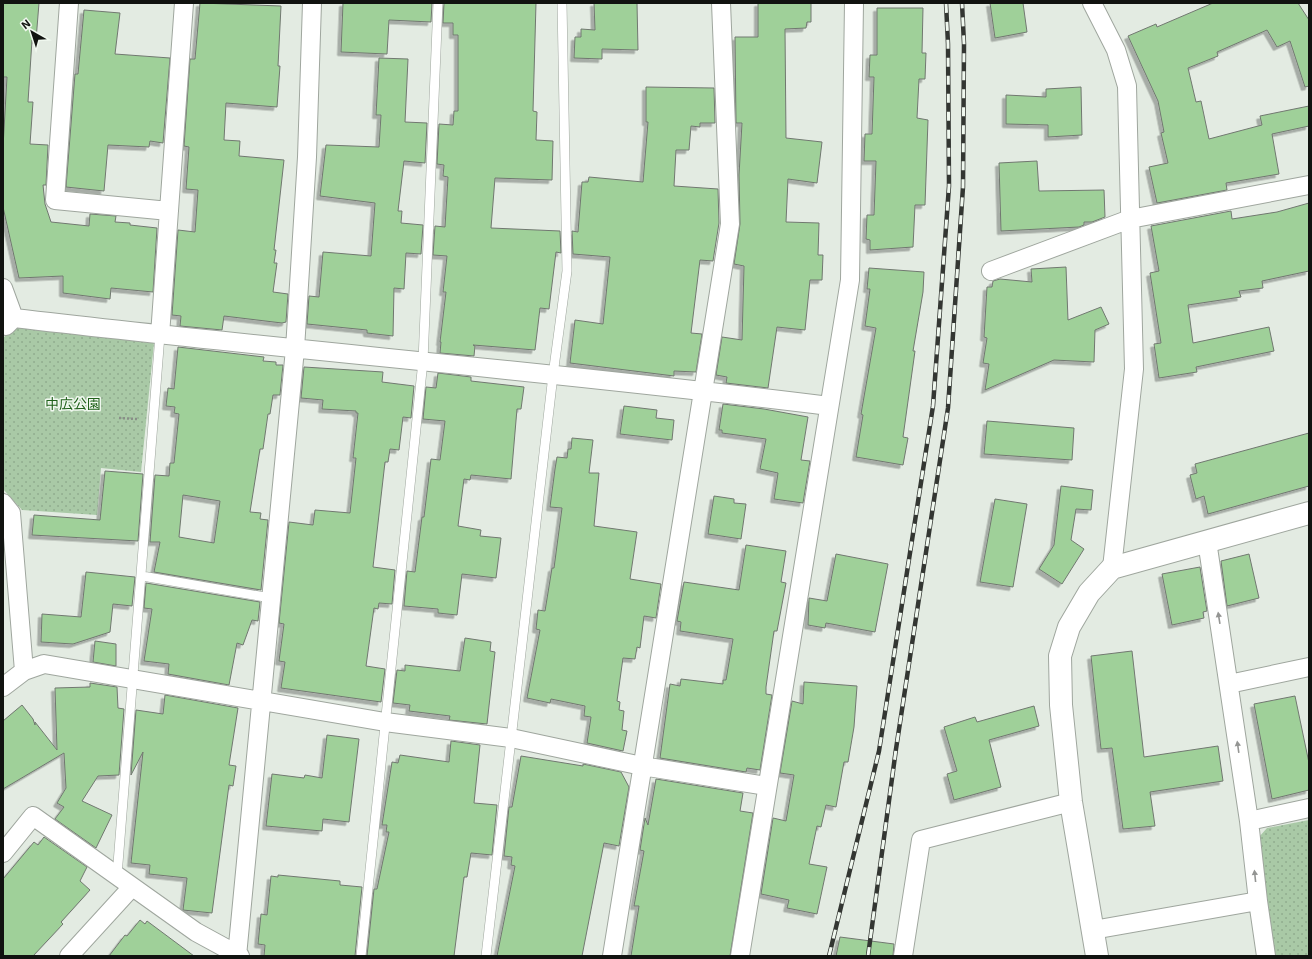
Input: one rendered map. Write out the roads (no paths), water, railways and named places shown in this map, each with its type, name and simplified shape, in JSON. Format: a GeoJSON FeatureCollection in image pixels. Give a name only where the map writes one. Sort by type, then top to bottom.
{"type":"FeatureCollection","features":[{"type":"Feature","properties":{"kind":"street"},"geometry":{"type":"LineString","coordinates":[[69,3],[55,200],[169,212]]}},
{"type":"Feature","properties":{"kind":"street"},"geometry":{"type":"LineString","coordinates":[[160,335],[184,3]]}},
{"type":"Feature","properties":{"kind":"street"},"geometry":{"type":"LineString","coordinates":[[3,853],[33,816],[196,932],[238,956],[295,349],[307,157],[312,3]]}},
{"type":"Feature","properties":{"kind":"street"},"geometry":{"type":"LineString","coordinates":[[612,956],[702,390],[730,224],[721,3]]}},
{"type":"Feature","properties":{"kind":"street"},"geometry":{"type":"LineString","coordinates":[[740,956],[766,786],[795,629],[850,280],[854,3]]}},
{"type":"Feature","properties":{"kind":"street"},"geometry":{"type":"LineString","coordinates":[[1092,3],[1116,50],[1127,86],[1134,369],[1112,568]]}},
{"type":"Feature","properties":{"kind":"street"},"geometry":{"type":"LineString","coordinates":[[991,271],[1130,219],[1309,185]]}},
{"type":"Feature","properties":{"kind":"street"},"geometry":{"type":"LineString","coordinates":[[3,288],[7,321],[423,361],[702,390],[829,406]]}},
{"type":"Feature","properties":{"kind":"street"},"geometry":{"type":"LineString","coordinates":[[3,503],[11,513],[10,585],[24,671]]}},
{"type":"Feature","properties":{"kind":"street"},"geometry":{"type":"LineString","coordinates":[[1097,956],[1071,802],[1061,705],[1060,656],[1069,627],[1089,593],[1112,568],[1309,513]]}},
{"type":"Feature","properties":{"kind":"street"},"geometry":{"type":"LineString","coordinates":[[1207,541],[1249,821],[1266,956]]}},
{"type":"Feature","properties":{"kind":"street"},"geometry":{"type":"LineString","coordinates":[[3,687],[24,671],[44,664],[384,722],[511,738],[642,766],[766,786]]}},
{"type":"Feature","properties":{"kind":"street"},"geometry":{"type":"LineString","coordinates":[[1229,684],[1309,667]]}},
{"type":"Feature","properties":{"kind":"street"},"geometry":{"type":"LineString","coordinates":[[903,956],[921,840],[1071,802]]}},
{"type":"Feature","properties":{"kind":"street"},"geometry":{"type":"LineString","coordinates":[[1249,821],[1309,808]]}},
{"type":"Feature","properties":{"kind":"street"},"geometry":{"type":"LineString","coordinates":[[70,956],[132,887]]}},
{"type":"Feature","properties":{"kind":"street"},"geometry":{"type":"LineString","coordinates":[[1093,930],[1258,901]]}},
{"type":"Feature","properties":{"kind":"lane"},"geometry":{"type":"LineString","coordinates":[[361,956],[384,722],[423,361],[438,3]]}},
{"type":"Feature","properties":{"kind":"lane"},"geometry":{"type":"LineString","coordinates":[[486,956],[553,375],[567,272],[562,3]]}},
{"type":"Feature","properties":{"kind":"lane"},"geometry":{"type":"LineString","coordinates":[[117,876],[160,335]]}},
{"type":"Feature","properties":{"kind":"lane"},"geometry":{"type":"LineString","coordinates":[[142,576],[271,598]]}},
{"type":"Feature","properties":{"kind":"railway"},"geometry":{"type":"LineString","coordinates":[[829,956],[879,751],[933,406],[949,186],[948,44],[946,3]]}},
{"type":"Feature","properties":{"kind":"railway"},"geometry":{"type":"LineString","coordinates":[[868,956],[896,749],[948,408],[963,187],[964,44],[962,3]]}},
{"type":"Feature","properties":{"kind":"park label","name":"中広公園"},"geometry":{"type":"Point","coordinates":[73,404]}}]}
